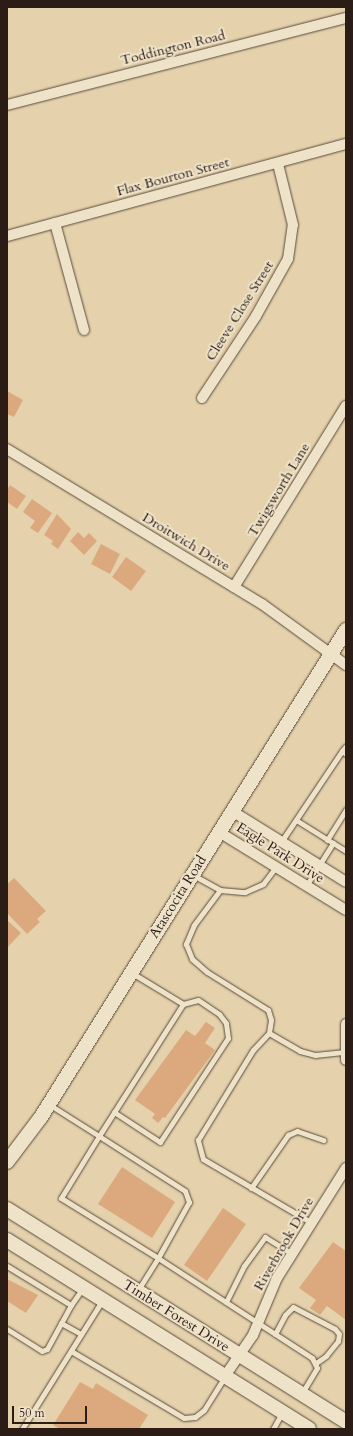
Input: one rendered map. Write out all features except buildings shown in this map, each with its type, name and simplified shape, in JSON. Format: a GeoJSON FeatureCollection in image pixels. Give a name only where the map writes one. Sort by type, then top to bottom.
{"type":"FeatureCollection","features":[{"type":"Feature","properties":{"kind":"main road","name":"Atascocita Road"},"geometry":{"type":"LineString","coordinates":[[7,1162],[49,1104],[346,630]]}},
{"type":"Feature","properties":{"kind":"main road","name":"Timber Forest Drive"},"geometry":{"type":"LineString","coordinates":[[7,1209],[346,1422]]}},
{"type":"Feature","properties":{"kind":"main road","name":"Timber Forest Drive"},"geometry":{"type":"LineString","coordinates":[[7,1240],[310,1429]]}},
{"type":"Feature","properties":{"kind":"street","name":"Toddington Road"},"geometry":{"type":"LineString","coordinates":[[7,105],[346,18]]}},
{"type":"Feature","properties":{"kind":"street","name":"Flax Bourton Street"},"geometry":{"type":"LineString","coordinates":[[7,236],[278,164],[346,144]]}},
{"type":"Feature","properties":{"kind":"street","name":"Cleeve Close Street"},"geometry":{"type":"LineString","coordinates":[[202,398],[263,304],[288,259],[293,225],[278,164]]}},
{"type":"Feature","properties":{"kind":"street"},"geometry":{"type":"LineString","coordinates":[[56,223],[84,330]]}},
{"type":"Feature","properties":{"kind":"street","name":"Twigsworth Lane"},"geometry":{"type":"LineString","coordinates":[[234,587],[346,406]]}},
{"type":"Feature","properties":{"kind":"street","name":"Droitwich Drive"},"geometry":{"type":"LineString","coordinates":[[7,449],[271,609],[330,655],[346,665]]}},
{"type":"Feature","properties":{"kind":"street","name":"Eagle Park Drive"},"geometry":{"type":"LineString","coordinates":[[232,810],[346,882]]}},
{"type":"Feature","properties":{"kind":"street","name":"Eagle Park Drive"},"geometry":{"type":"LineString","coordinates":[[219,832],[346,910]]}},
{"type":"Feature","properties":{"kind":"street"},"geometry":{"type":"LineString","coordinates":[[345,1056],[346,1024]]}},
{"type":"Feature","properties":{"kind":"street","name":"Riverbrook Drive"},"geometry":{"type":"LineString","coordinates":[[225,1376],[240,1356],[259,1324],[273,1288],[292,1254],[346,1168]]}},
{"type":"Feature","properties":{"kind":"lane"},"geometry":{"type":"LineString","coordinates":[[281,842],[344,752],[346,746]]}},
{"type":"Feature","properties":{"kind":"lane"},"geometry":{"type":"LineString","coordinates":[[327,840],[346,810]]}},
{"type":"Feature","properties":{"kind":"lane"},"geometry":{"type":"LineString","coordinates":[[296,820],[346,851]]}},
{"type":"Feature","properties":{"kind":"lane"},"geometry":{"type":"LineString","coordinates":[[306,886],[334,843]]}},
{"type":"Feature","properties":{"kind":"lane"},"geometry":{"type":"LineString","coordinates":[[192,874],[220,890],[245,892],[263,884],[276,867]]}},
{"type":"Feature","properties":{"kind":"lane"},"geometry":{"type":"LineString","coordinates":[[220,890],[194,925],[186,944],[192,959],[207,972],[268,1010],[271,1020],[269,1033],[253,1050],[198,1140],[203,1159],[312,1223]]}},
{"type":"Feature","properties":{"kind":"lane"},"geometry":{"type":"LineString","coordinates":[[131,973],[183,1004]]}},
{"type":"Feature","properties":{"kind":"lane"},"geometry":{"type":"LineString","coordinates":[[114,1112],[160,1142],[228,1038],[226,1023],[219,1014],[198,1000],[183,1004],[114,1112],[61,1198],[158,1258],[275,1334],[316,1363],[317,1368],[301,1394]]}},
{"type":"Feature","properties":{"kind":"lane"},"geometry":{"type":"LineString","coordinates":[[269,1033],[300,1051],[315,1055],[345,1056]]}},
{"type":"Feature","properties":{"kind":"lane"},"geometry":{"type":"LineString","coordinates":[[49,1104],[185,1191],[189,1202],[158,1258],[137,1291]]}},
{"type":"Feature","properties":{"kind":"lane"},"geometry":{"type":"LineString","coordinates":[[251,1188],[288,1135],[297,1131],[323,1140]]}},
{"type":"Feature","properties":{"kind":"lane"},"geometry":{"type":"LineString","coordinates":[[226,1302],[244,1266],[265,1237],[292,1254]]}},
{"type":"Feature","properties":{"kind":"lane"},"geometry":{"type":"LineString","coordinates":[[7,1266],[71,1305]]}},
{"type":"Feature","properties":{"kind":"lane"},"geometry":{"type":"LineString","coordinates":[[7,1329],[42,1351],[47,1349],[71,1305],[83,1287]]}},
{"type":"Feature","properties":{"kind":"lane"},"geometry":{"type":"LineString","coordinates":[[22,1429],[103,1300]]}},
{"type":"Feature","properties":{"kind":"lane"},"geometry":{"type":"LineString","coordinates":[[275,1334],[285,1314],[294,1307],[335,1329],[339,1334],[338,1341],[326,1356],[316,1363]]}},
{"type":"Feature","properties":{"kind":"lane"},"geometry":{"type":"LineString","coordinates":[[61,1323],[81,1334]]}},
{"type":"Feature","properties":{"kind":"lane"},"geometry":{"type":"LineString","coordinates":[[71,1351],[184,1418],[195,1417],[204,1410],[225,1376]]}},
{"type":"Feature","properties":{"kind":"lane"},"geometry":{"type":"LineString","coordinates":[[273,1429],[283,1412]]}}]}
